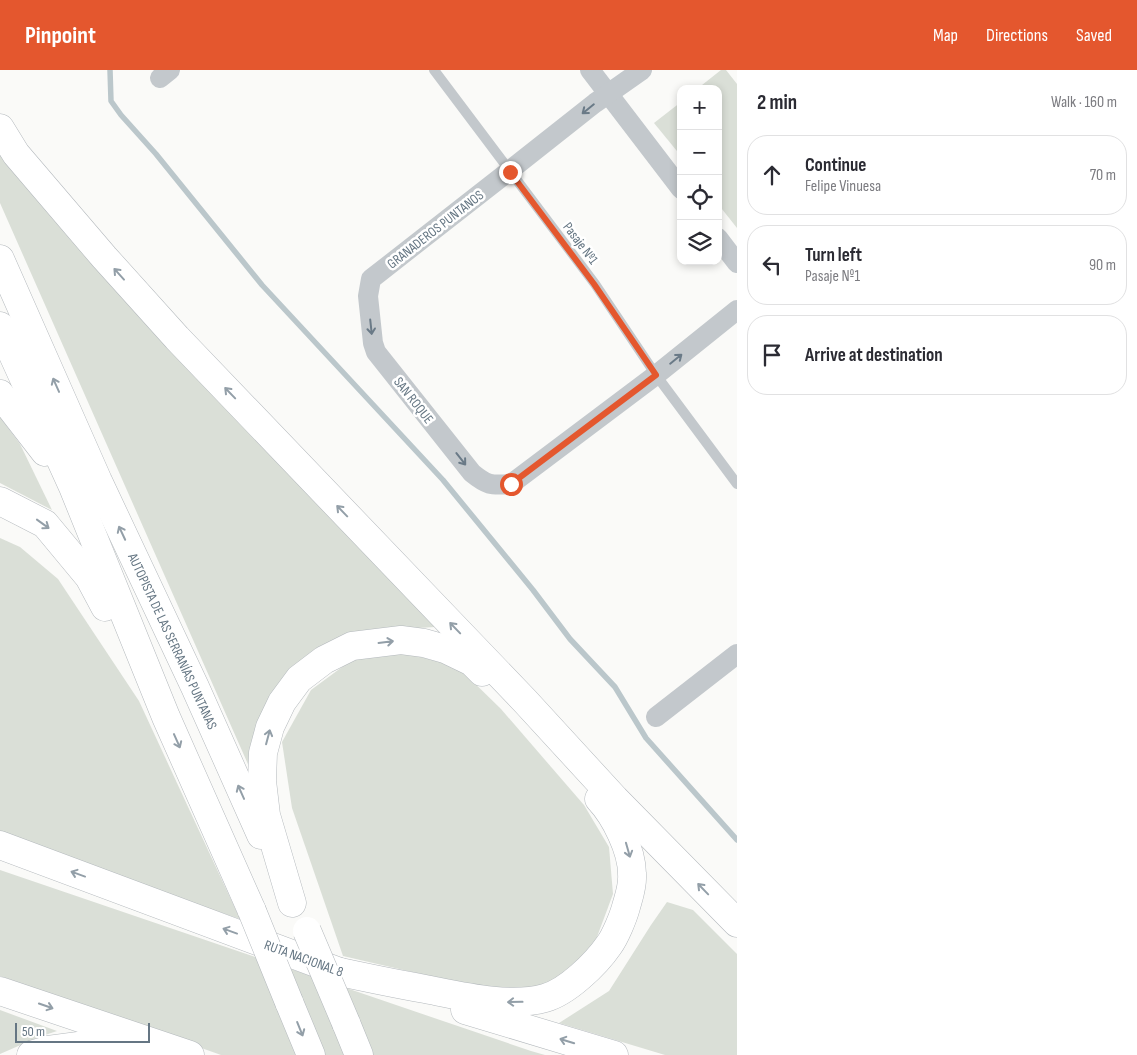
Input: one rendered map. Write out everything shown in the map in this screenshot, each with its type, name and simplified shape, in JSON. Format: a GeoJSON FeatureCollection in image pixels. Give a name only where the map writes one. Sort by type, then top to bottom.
{"type":"FeatureCollection","features":[{"type":"Feature","properties":{"kind":"highway"},"geometry":{"type":"LineString","coordinates":[[0,128],[16,154],[104,257],[177,338],[525,701],[615,799],[737,923]]}},
{"type":"Feature","properties":{"kind":"highway","name":"AUTOPISTA DE LAS SERRANÍAS PUNTANAS"},"geometry":{"type":"LineString","coordinates":[[0,259],[98,482],[195,687],[292,903],[307,931],[359,1055]]}},
{"type":"Feature","properties":{"kind":"highway"},"geometry":{"type":"LineString","coordinates":[[0,326],[72,488],[166,717],[252,911],[311,1055]]}},
{"type":"Feature","properties":{"kind":"highway"},"geometry":{"type":"LineString","coordinates":[[0,394],[72,488]]}},
{"type":"Feature","properties":{"kind":"highway"},"geometry":{"type":"LineString","coordinates":[[0,501],[46,524],[89,577],[166,717]]}},
{"type":"Feature","properties":{"kind":"highway"},"geometry":{"type":"LineString","coordinates":[[292,903],[266,815],[262,781],[263,753],[270,727],[278,710],[299,679],[324,660],[352,646],[402,640],[445,648],[472,662],[506,694],[606,807],[625,842],[630,858],[632,887],[625,911],[610,944],[581,976],[564,989],[547,998],[526,1002],[502,1002],[455,995],[340,972]]}},
{"type":"Feature","properties":{"kind":"highway","name":"RUTA NACIONAL 8"},"geometry":{"type":"LineString","coordinates":[[0,843],[28,856],[340,972],[614,1055]]}},
{"type":"Feature","properties":{"kind":"highway"},"geometry":{"type":"LineString","coordinates":[[0,991],[190,1055]]}},
{"type":"Feature","properties":{"kind":"highway"},"geometry":{"type":"LineString","coordinates":[[31,1055],[48,1050],[86,1045],[175,1055]]}},
{"type":"Feature","properties":{"kind":"street"},"geometry":{"type":"LineString","coordinates":[[590,70],[677,184]]}},
{"type":"Feature","properties":{"kind":"street","name":"GRANADEROS PUNTANOS"},"geometry":{"type":"LineString","coordinates":[[371,279],[608,94],[642,70]]}},
{"type":"Feature","properties":{"kind":"street"},"geometry":{"type":"LineString","coordinates":[[722,243],[737,262]]}},
{"type":"Feature","properties":{"kind":"street","name":"SAN ROQUE"},"geometry":{"type":"LineString","coordinates":[[371,279],[368,296],[373,343],[376,352],[472,473],[491,485],[511,484],[656,375]]}},
{"type":"Feature","properties":{"kind":"street"},"geometry":{"type":"LineString","coordinates":[[656,375],[737,310]]}},
{"type":"Feature","properties":{"kind":"street"},"geometry":{"type":"LineString","coordinates":[[656,717],[737,654]]}},
{"type":"Feature","properties":{"kind":"lane","name":"Pasaje Nº1"},"geometry":{"type":"LineString","coordinates":[[434,70],[594,284],[656,375],[737,484]]}},
{"type":"Feature","properties":{"kind":"shaded area"},"geometry":{"type":"Polygon","coordinates":[[[721,70],[726,70],[737,84],[737,228],[722,209],[722,85],[702,85],[721,70]]]}},
{"type":"Feature","properties":{"kind":"shaded area"},"geometry":{"type":"Polygon","coordinates":[[[677,105],[677,151],[654,123],[677,105]]]}},
{"type":"Feature","properties":{"kind":"shaded area"},"geometry":{"type":"Polygon","coordinates":[[[0,149],[72,236],[435,627],[370,631],[327,646],[280,681],[254,737],[251,771],[0,203],[0,149]]]}},
{"type":"Feature","properties":{"kind":"shaded area"},"geometry":{"type":"Polygon","coordinates":[[[0,417],[20,444],[52,510],[0,483],[0,417]]]}},
{"type":"Feature","properties":{"kind":"shaded area"},"geometry":{"type":"Polygon","coordinates":[[[0,538],[20,547],[58,579],[139,701],[240,919],[45,853],[0,831],[0,538]]]}},
{"type":"Feature","properties":{"kind":"shaded area"},"geometry":{"type":"Polygon","coordinates":[[[399,651],[458,667],[501,709],[584,805],[609,847],[613,894],[594,945],[553,982],[507,994],[343,956],[292,808],[282,742],[311,690],[357,656],[399,651]]]}},
{"type":"Feature","properties":{"kind":"shaded area"},"geometry":{"type":"Polygon","coordinates":[[[0,870],[545,1055],[221,1055],[0,976],[0,870]]]}},
{"type":"Feature","properties":{"kind":"shaded area"},"geometry":{"type":"Polygon","coordinates":[[[667,902],[693,910],[737,954],[737,1055],[665,1055],[559,1023],[609,991],[667,902]]]}},
{"type":"Feature","properties":{"kind":"shaded area"},"geometry":{"type":"Polygon","coordinates":[[[0,1010],[57,1031],[0,1054],[0,1010]]]}},
{"type":"Feature","properties":{"kind":"waterway"},"geometry":{"type":"LineString","coordinates":[[110,70],[111,101],[121,115],[156,154],[262,285],[443,480],[533,590],[570,639],[615,687],[646,738],[737,840]]}},
{"type":"Feature","properties":{"kind":"route"},"geometry":{"type":"LineString","coordinates":[[510,172],[594,284],[656,375],[511,484]]}}]}
